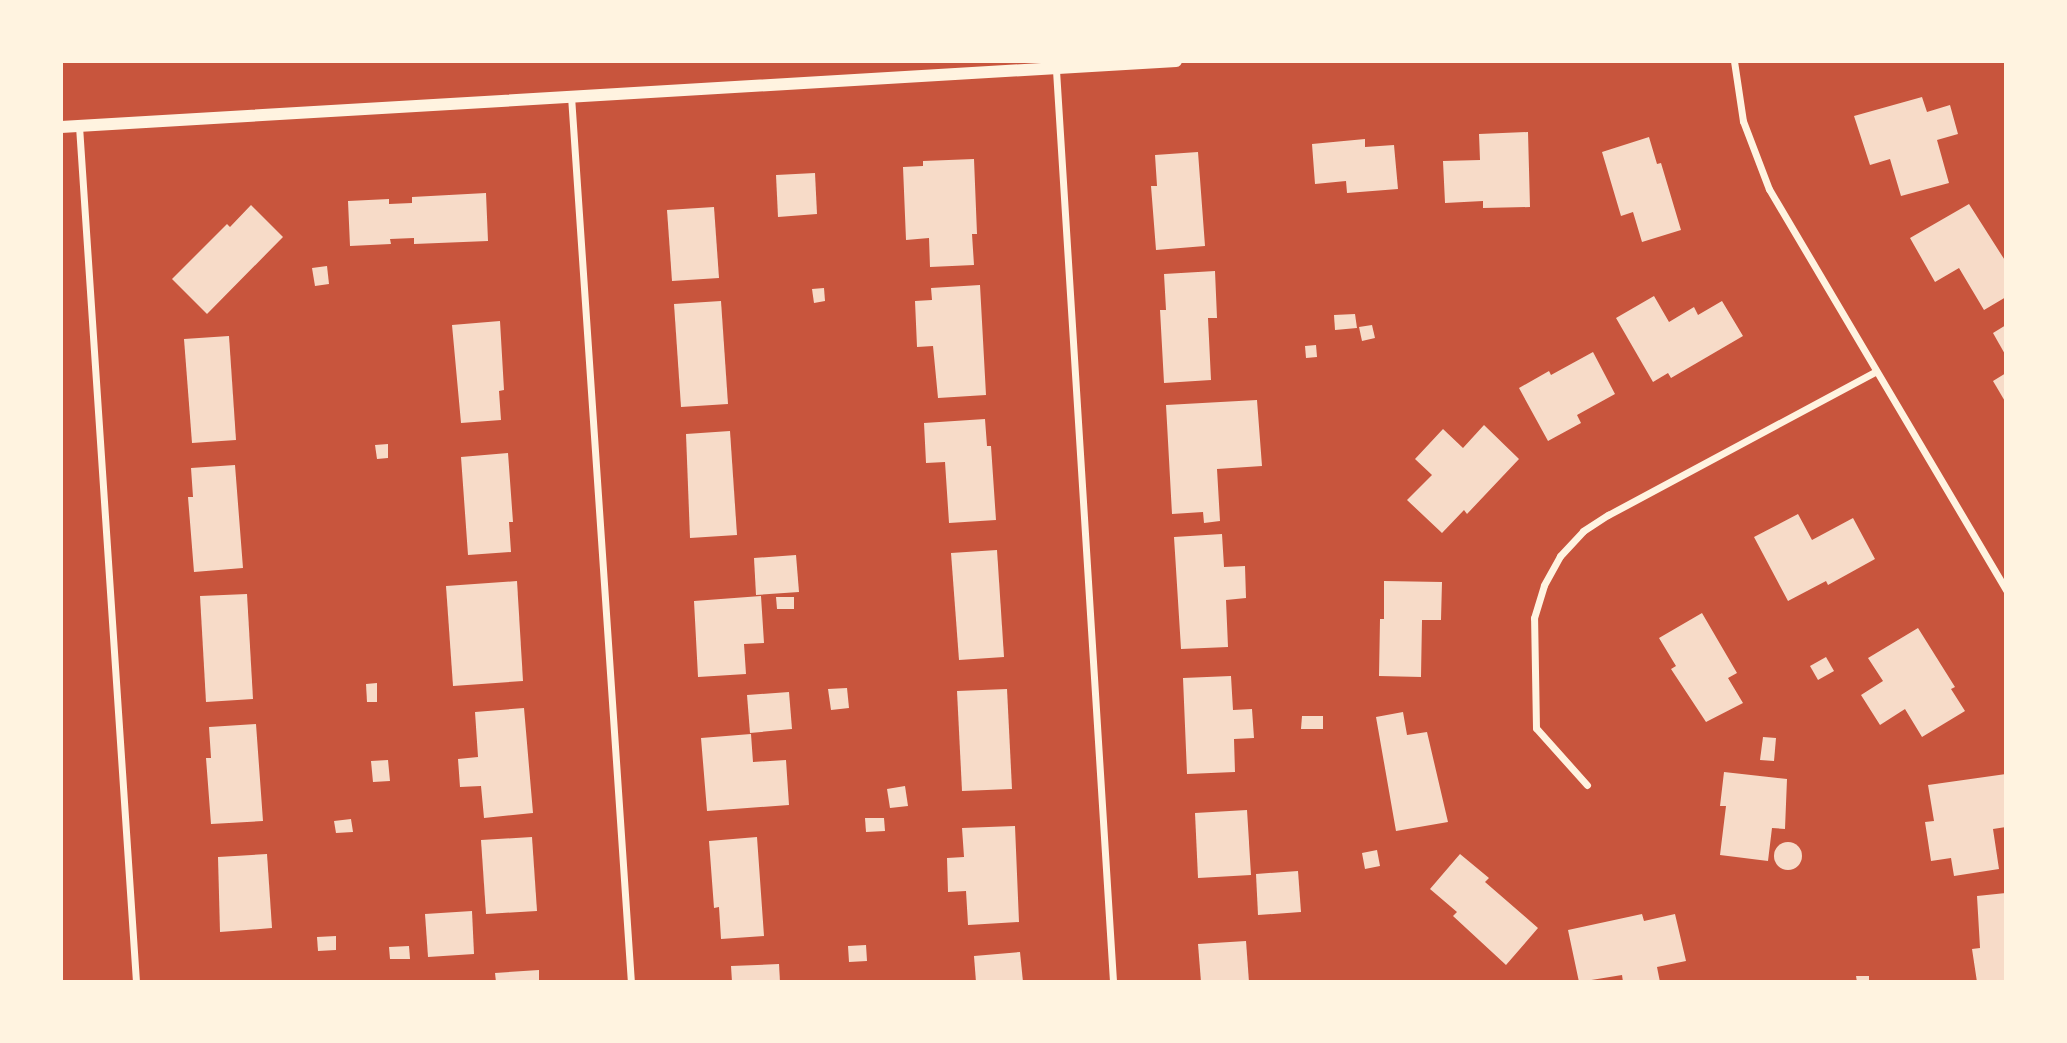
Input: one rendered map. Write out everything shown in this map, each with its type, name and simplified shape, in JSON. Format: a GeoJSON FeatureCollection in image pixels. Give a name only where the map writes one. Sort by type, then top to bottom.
{"type":"FeatureCollection","features":[{"type":"Feature","properties":{"kind":"street"},"geometry":{"type":"LineString","coordinates":[[61,127],[1176,61]]}},
{"type":"Feature","properties":{"kind":"street"},"geometry":{"type":"LineString","coordinates":[[1734,61],[1743,121],[1758,167],[2006,590]]}},
{"type":"Feature","properties":{"kind":"street"},"geometry":{"type":"LineString","coordinates":[[1056,70],[1113,982]]}},
{"type":"Feature","properties":{"kind":"street"},"geometry":{"type":"LineString","coordinates":[[571,95],[631,982]]}},
{"type":"Feature","properties":{"kind":"street"},"geometry":{"type":"LineString","coordinates":[[79,126],[136,982]]}},
{"type":"Feature","properties":{"kind":"street"},"geometry":{"type":"LineString","coordinates":[[1587,785],[1536,728],[1534,618],[1544,585],[1560,556],[1583,531],[1608,514],[1876,371]]}},
{"type":"Feature","properties":{"kind":"building"},"geometry":{"type":"Polygon","coordinates":[[[1922,97],[1927,112],[1950,105],[1958,134],[1937,140],[1949,183],[1901,196],[1890,159],[1870,165],[1854,116],[1922,97]]]}},
{"type":"Feature","properties":{"kind":"building"},"geometry":{"type":"Polygon","coordinates":[[[1528,132],[1530,207],[1483,208],[1483,201],[1445,203],[1443,161],[1480,160],[1479,134],[1528,132]]]}},
{"type":"Feature","properties":{"kind":"building"},"geometry":{"type":"Polygon","coordinates":[[[1649,137],[1657,164],[1661,163],[1681,230],[1642,242],[1633,212],[1621,216],[1602,152],[1649,137]]]}},
{"type":"Feature","properties":{"kind":"building"},"geometry":{"type":"Polygon","coordinates":[[[1365,139],[1365,147],[1394,145],[1398,189],[1347,193],[1346,181],[1315,184],[1312,144],[1365,139]]]}},
{"type":"Feature","properties":{"kind":"building"},"geometry":{"type":"Polygon","coordinates":[[[1198,152],[1205,246],[1156,250],[1151,186],[1157,186],[1155,155],[1198,152]]]}},
{"type":"Feature","properties":{"kind":"building"},"geometry":{"type":"Polygon","coordinates":[[[974,159],[977,234],[972,234],[974,265],[930,267],[929,238],[906,240],[903,167],[923,166],[923,161],[974,159]]]}},
{"type":"Feature","properties":{"kind":"building"},"geometry":{"type":"Polygon","coordinates":[[[815,173],[817,214],[778,217],[776,175],[815,173]]]}},
{"type":"Feature","properties":{"kind":"building"},"geometry":{"type":"Polygon","coordinates":[[[486,193],[488,241],[414,244],[414,238],[390,239],[391,244],[350,246],[348,201],[389,199],[389,204],[412,203],[412,197],[486,193]]]}},
{"type":"Feature","properties":{"kind":"building"},"geometry":{"type":"Polygon","coordinates":[[[1969,204],[2006,262],[2006,297],[1984,310],[1959,268],[1935,282],[1910,238],[1969,204]]]}},
{"type":"Feature","properties":{"kind":"building"},"geometry":{"type":"Polygon","coordinates":[[[251,205],[283,237],[207,314],[172,279],[227,224],[230,227],[251,205]]]}},
{"type":"Feature","properties":{"kind":"building"},"geometry":{"type":"Polygon","coordinates":[[[714,207],[719,278],[672,281],[667,210],[714,207]]]}},
{"type":"Feature","properties":{"kind":"building"},"geometry":{"type":"Polygon","coordinates":[[[327,266],[329,284],[315,286],[312,268],[327,266]]]}},
{"type":"Feature","properties":{"kind":"building"},"geometry":{"type":"Polygon","coordinates":[[[1215,271],[1217,318],[1208,318],[1211,380],[1164,383],[1160,310],[1166,310],[1164,274],[1215,271]]]}},
{"type":"Feature","properties":{"kind":"building"},"geometry":{"type":"Polygon","coordinates":[[[980,285],[986,395],[938,398],[933,346],[917,347],[915,301],[932,300],[931,288],[980,285]]]}},
{"type":"Feature","properties":{"kind":"building"},"geometry":{"type":"Polygon","coordinates":[[[824,288],[825,301],[814,303],[812,289],[824,288]]]}},
{"type":"Feature","properties":{"kind":"building"},"geometry":{"type":"Polygon","coordinates":[[[1654,296],[1669,322],[1694,307],[1698,315],[1722,301],[1743,336],[1671,378],[1668,373],[1653,382],[1616,318],[1654,296]]]}},
{"type":"Feature","properties":{"kind":"building"},"geometry":{"type":"Polygon","coordinates":[[[721,301],[728,404],[681,407],[674,304],[721,301]]]}},
{"type":"Feature","properties":{"kind":"building"},"geometry":{"type":"Polygon","coordinates":[[[1355,314],[1357,328],[1335,330],[1334,315],[1355,314]]]}},
{"type":"Feature","properties":{"kind":"building"},"geometry":{"type":"Polygon","coordinates":[[[500,321],[504,390],[499,391],[501,420],[461,423],[452,325],[500,321]]]}},
{"type":"Feature","properties":{"kind":"building"},"geometry":{"type":"Polygon","coordinates":[[[1372,325],[1375,338],[1362,341],[1359,327],[1372,325]]]}},
{"type":"Feature","properties":{"kind":"building"},"geometry":{"type":"Polygon","coordinates":[[[2006,325],[2006,356],[1993,333],[2006,325]]]}},
{"type":"Feature","properties":{"kind":"building"},"geometry":{"type":"Polygon","coordinates":[[[229,336],[236,440],[192,443],[184,339],[229,336]]]}},
{"type":"Feature","properties":{"kind":"building"},"geometry":{"type":"Polygon","coordinates":[[[1316,345],[1317,357],[1306,358],[1305,346],[1316,345]]]}},
{"type":"Feature","properties":{"kind":"building"},"geometry":{"type":"Polygon","coordinates":[[[1593,352],[1615,394],[1577,415],[1581,423],[1548,441],[1519,388],[1549,371],[1551,375],[1593,352]]]}},
{"type":"Feature","properties":{"kind":"building"},"geometry":{"type":"Polygon","coordinates":[[[2006,373],[2006,403],[1993,381],[2006,373]]]}},
{"type":"Feature","properties":{"kind":"building"},"geometry":{"type":"Polygon","coordinates":[[[1257,400],[1262,466],[1217,469],[1220,521],[1204,523],[1203,512],[1172,514],[1166,405],[1257,400]]]}},
{"type":"Feature","properties":{"kind":"building"},"geometry":{"type":"Polygon","coordinates":[[[985,419],[987,446],[991,446],[996,520],[949,523],[945,462],[926,463],[924,423],[985,419]]]}},
{"type":"Feature","properties":{"kind":"building"},"geometry":{"type":"Polygon","coordinates":[[[1484,425],[1519,459],[1467,514],[1464,510],[1442,533],[1407,500],[1432,475],[1415,459],[1443,429],[1463,448],[1484,425]]]}},
{"type":"Feature","properties":{"kind":"building"},"geometry":{"type":"Polygon","coordinates":[[[730,431],[737,535],[690,538],[686,434],[730,431]]]}},
{"type":"Feature","properties":{"kind":"building"},"geometry":{"type":"Polygon","coordinates":[[[388,444],[388,458],[377,459],[375,445],[388,444]]]}},
{"type":"Feature","properties":{"kind":"building"},"geometry":{"type":"Polygon","coordinates":[[[508,453],[513,522],[509,522],[511,552],[468,555],[461,457],[508,453]]]}},
{"type":"Feature","properties":{"kind":"building"},"geometry":{"type":"Polygon","coordinates":[[[235,465],[243,568],[194,572],[188,497],[193,497],[191,468],[235,465]]]}},
{"type":"Feature","properties":{"kind":"building"},"geometry":{"type":"Polygon","coordinates":[[[1798,514],[1812,540],[1853,518],[1875,559],[1828,585],[1826,581],[1788,601],[1754,537],[1798,514]]]}},
{"type":"Feature","properties":{"kind":"building"},"geometry":{"type":"Polygon","coordinates":[[[1222,534],[1224,567],[1245,566],[1246,598],[1226,600],[1228,647],[1181,649],[1174,537],[1222,534]]]}},
{"type":"Feature","properties":{"kind":"building"},"geometry":{"type":"Polygon","coordinates":[[[997,550],[1004,657],[959,660],[951,553],[997,550]]]}},
{"type":"Feature","properties":{"kind":"building"},"geometry":{"type":"Polygon","coordinates":[[[796,555],[799,592],[756,595],[754,558],[796,555]]]}},
{"type":"Feature","properties":{"kind":"building"},"geometry":{"type":"Polygon","coordinates":[[[517,581],[523,681],[453,686],[446,586],[517,581]]]}},
{"type":"Feature","properties":{"kind":"building"},"geometry":{"type":"Polygon","coordinates":[[[1384,581],[1442,582],[1441,620],[1422,620],[1421,677],[1379,676],[1384,581]]]}},
{"type":"Feature","properties":{"kind":"building"},"geometry":{"type":"Polygon","coordinates":[[[247,594],[253,699],[206,702],[200,596],[247,594]]]}},
{"type":"Feature","properties":{"kind":"building"},"geometry":{"type":"Polygon","coordinates":[[[761,596],[764,643],[744,644],[746,674],[698,677],[694,601],[761,596]]]}},
{"type":"Feature","properties":{"kind":"building"},"geometry":{"type":"Polygon","coordinates":[[[776,597],[794,597],[794,609],[777,609],[776,597]]]}},
{"type":"Feature","properties":{"kind":"building"},"geometry":{"type":"Polygon","coordinates":[[[1702,613],[1737,673],[1728,678],[1743,703],[1706,722],[1671,669],[1676,666],[1659,638],[1702,613]]]}},
{"type":"Feature","properties":{"kind":"building"},"geometry":{"type":"Polygon","coordinates":[[[1918,628],[1955,687],[1951,689],[1965,711],[1922,737],[1905,709],[1880,725],[1861,695],[1883,681],[1868,658],[1918,628]]]}},
{"type":"Feature","properties":{"kind":"building"},"geometry":{"type":"Polygon","coordinates":[[[1826,657],[1834,671],[1818,680],[1810,666],[1826,657]]]}},
{"type":"Feature","properties":{"kind":"building"},"geometry":{"type":"Polygon","coordinates":[[[1231,676],[1233,710],[1252,709],[1254,738],[1234,739],[1235,772],[1187,774],[1183,678],[1231,676]]]}},
{"type":"Feature","properties":{"kind":"building"},"geometry":{"type":"Polygon","coordinates":[[[377,683],[377,702],[367,702],[366,684],[377,683]]]}},
{"type":"Feature","properties":{"kind":"building"},"geometry":{"type":"Polygon","coordinates":[[[847,688],[849,708],[831,710],[828,689],[847,688]]]}},
{"type":"Feature","properties":{"kind":"building"},"geometry":{"type":"Polygon","coordinates":[[[1007,689],[1012,789],[962,791],[957,691],[1007,689]]]}},
{"type":"Feature","properties":{"kind":"building"},"geometry":{"type":"Polygon","coordinates":[[[789,692],[792,729],[750,733],[747,695],[789,692]]]}},
{"type":"Feature","properties":{"kind":"building"},"geometry":{"type":"Polygon","coordinates":[[[524,708],[533,813],[484,818],[481,786],[460,787],[458,759],[478,757],[475,712],[524,708]]]}},
{"type":"Feature","properties":{"kind":"building"},"geometry":{"type":"Polygon","coordinates":[[[1403,712],[1407,735],[1427,732],[1448,822],[1396,831],[1376,717],[1403,712]]]}},
{"type":"Feature","properties":{"kind":"building"},"geometry":{"type":"Polygon","coordinates":[[[1302,716],[1323,716],[1323,729],[1301,729],[1302,716]]]}},
{"type":"Feature","properties":{"kind":"building"},"geometry":{"type":"Polygon","coordinates":[[[256,724],[263,821],[211,824],[206,758],[211,758],[209,727],[256,724]]]}},
{"type":"Feature","properties":{"kind":"building"},"geometry":{"type":"Polygon","coordinates":[[[751,734],[753,762],[786,760],[789,805],[707,811],[701,738],[751,734]]]}},
{"type":"Feature","properties":{"kind":"building"},"geometry":{"type":"Polygon","coordinates":[[[1763,737],[1776,738],[1774,761],[1760,760],[1763,737]]]}},
{"type":"Feature","properties":{"kind":"building"},"geometry":{"type":"Polygon","coordinates":[[[388,760],[390,781],[373,782],[371,761],[388,760]]]}},
{"type":"Feature","properties":{"kind":"building"},"geometry":{"type":"Polygon","coordinates":[[[1724,772],[1787,779],[1785,829],[1772,828],[1768,861],[1720,855],[1726,806],[1720,806],[1724,772]]]}},
{"type":"Feature","properties":{"kind":"building"},"geometry":{"type":"Polygon","coordinates":[[[2006,774],[2006,827],[1993,829],[1999,869],[1954,876],[1951,858],[1931,861],[1925,822],[1934,821],[1928,785],[2006,774]]]}},
{"type":"Feature","properties":{"kind":"building"},"geometry":{"type":"Polygon","coordinates":[[[905,786],[908,806],[890,808],[887,789],[905,786]]]}},
{"type":"Feature","properties":{"kind":"building"},"geometry":{"type":"Polygon","coordinates":[[[1247,810],[1251,875],[1198,878],[1195,813],[1247,810]]]}},
{"type":"Feature","properties":{"kind":"building"},"geometry":{"type":"Polygon","coordinates":[[[865,818],[884,818],[885,831],[866,832],[865,818]]]}},
{"type":"Feature","properties":{"kind":"building"},"geometry":{"type":"Polygon","coordinates":[[[351,819],[353,832],[336,833],[334,821],[351,819]]]}},
{"type":"Feature","properties":{"kind":"building"},"geometry":{"type":"Polygon","coordinates":[[[1015,826],[1019,922],[968,925],[966,891],[948,892],[947,858],[964,857],[962,828],[1015,826]]]}},
{"type":"Feature","properties":{"kind":"building"},"geometry":{"type":"Polygon","coordinates":[[[532,837],[537,911],[486,914],[481,840],[532,837]]]}},
{"type":"Feature","properties":{"kind":"building"},"geometry":{"type":"Polygon","coordinates":[[[757,837],[764,936],[721,939],[719,907],[714,908],[709,841],[757,837]]]}},
{"type":"Feature","properties":{"kind":"building"},"geometry":{"type":"Polygon","coordinates":[[[1788,842],[1798,846],[1802,856],[1798,866],[1788,870],[1778,866],[1774,856],[1778,846],[1788,842]]]}},
{"type":"Feature","properties":{"kind":"building"},"geometry":{"type":"Polygon","coordinates":[[[1377,850],[1380,866],[1365,869],[1362,853],[1377,850]]]}},
{"type":"Feature","properties":{"kind":"building"},"geometry":{"type":"Polygon","coordinates":[[[267,854],[272,928],[220,932],[218,857],[267,854]]]}},
{"type":"Feature","properties":{"kind":"building"},"geometry":{"type":"Polygon","coordinates":[[[1460,854],[1489,878],[1485,882],[1538,928],[1506,965],[1453,916],[1457,912],[1430,889],[1460,854]]]}},
{"type":"Feature","properties":{"kind":"building"},"geometry":{"type":"Polygon","coordinates":[[[1298,871],[1301,912],[1258,915],[1256,874],[1298,871]]]}},
{"type":"Feature","properties":{"kind":"building"},"geometry":{"type":"Polygon","coordinates":[[[2006,893],[2006,982],[1977,982],[1972,949],[1980,948],[1977,896],[2006,893]]]}},
{"type":"Feature","properties":{"kind":"building"},"geometry":{"type":"Polygon","coordinates":[[[472,911],[474,954],[428,957],[425,914],[472,911]]]}},
{"type":"Feature","properties":{"kind":"building"},"geometry":{"type":"Polygon","coordinates":[[[1642,914],[1644,921],[1675,914],[1686,961],[1657,967],[1660,982],[1623,982],[1622,975],[1579,982],[1568,930],[1642,914]]]}},
{"type":"Feature","properties":{"kind":"building"},"geometry":{"type":"Polygon","coordinates":[[[336,936],[336,950],[318,951],[317,937],[336,936]]]}},
{"type":"Feature","properties":{"kind":"building"},"geometry":{"type":"Polygon","coordinates":[[[1246,941],[1249,982],[1201,982],[1198,944],[1246,941]]]}},
{"type":"Feature","properties":{"kind":"building"},"geometry":{"type":"Polygon","coordinates":[[[866,945],[867,961],[849,962],[848,946],[866,945]]]}},
{"type":"Feature","properties":{"kind":"building"},"geometry":{"type":"Polygon","coordinates":[[[409,946],[410,959],[390,959],[389,947],[409,946]]]}},
{"type":"Feature","properties":{"kind":"building"},"geometry":{"type":"Polygon","coordinates":[[[1020,952],[1023,982],[976,982],[974,956],[1020,952]]]}},
{"type":"Feature","properties":{"kind":"building"},"geometry":{"type":"Polygon","coordinates":[[[779,964],[780,982],[732,982],[731,966],[779,964]]]}},
{"type":"Feature","properties":{"kind":"building"},"geometry":{"type":"Polygon","coordinates":[[[539,970],[539,982],[496,982],[495,973],[539,970]]]}},
{"type":"Feature","properties":{"kind":"building"},"geometry":{"type":"Polygon","coordinates":[[[1856,976],[1869,976],[1869,982],[1857,982],[1856,976]]]}}]}
